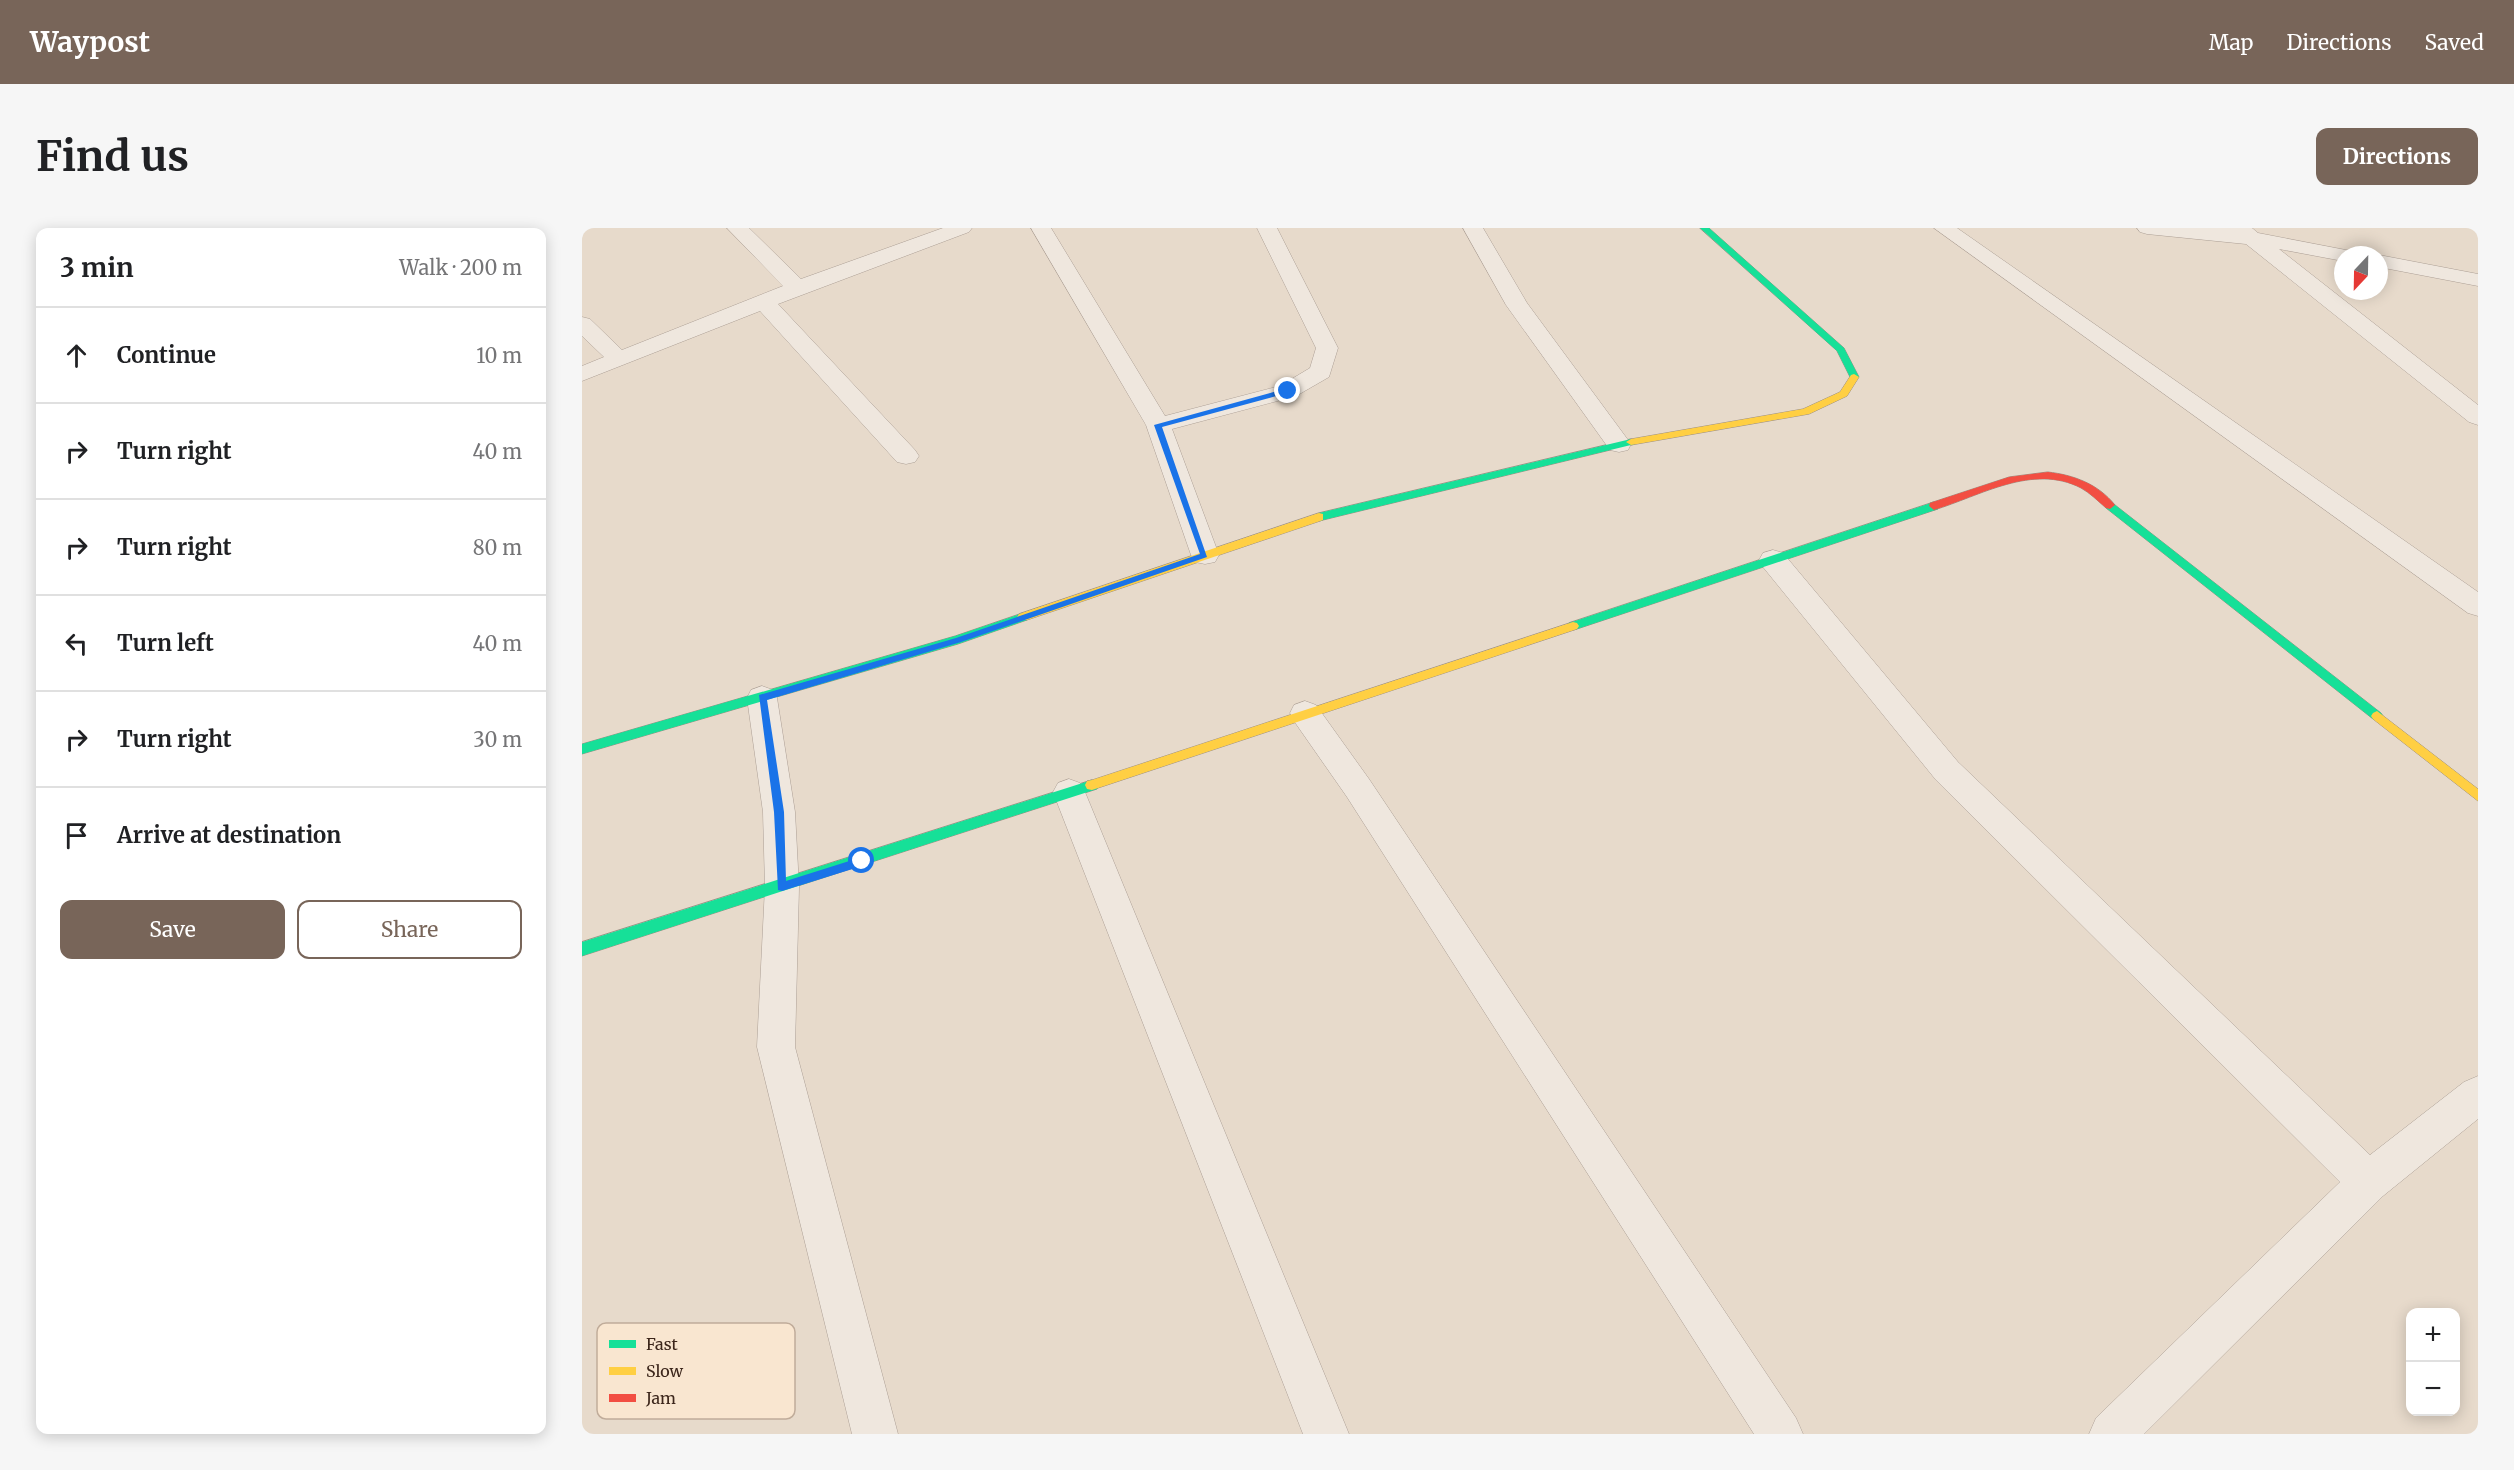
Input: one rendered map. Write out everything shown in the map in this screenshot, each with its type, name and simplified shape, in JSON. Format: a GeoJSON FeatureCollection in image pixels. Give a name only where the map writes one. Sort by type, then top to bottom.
{"type":"FeatureCollection","features":[{"type":"Feature","properties":{"kind":"street"},"geometry":{"type":"LineString","coordinates":[[737,228],[797,288]]}},
{"type":"Feature","properties":{"kind":"street"},"geometry":{"type":"LineString","coordinates":[[582,374],[763,301],[962,228]]}},
{"type":"Feature","properties":{"kind":"street"},"geometry":{"type":"LineString","coordinates":[[1041,228],[1158,425],[1205,555]]}},
{"type":"Feature","properties":{"kind":"street"},"geometry":{"type":"LineString","coordinates":[[1158,425],[1288,391],[1321,372],[1327,348],[1267,228]]}},
{"type":"Feature","properties":{"kind":"street"},"geometry":{"type":"LineString","coordinates":[[1473,228],[1517,304],[1619,444]]}},
{"type":"Feature","properties":{"kind":"street"},"geometry":{"type":"LineString","coordinates":[[582,749],[958,640],[1300,522],[1619,444],[1805,412],[1844,394],[1854,377],[1841,350],[1704,228]]}},
{"type":"Feature","properties":{"kind":"street"},"geometry":{"type":"LineString","coordinates":[[1944,228],[2478,606]]}},
{"type":"Feature","properties":{"kind":"street"},"geometry":{"type":"LineString","coordinates":[[2147,228],[2245,233],[2334,253]]}},
{"type":"Feature","properties":{"kind":"street"},"geometry":{"type":"LineString","coordinates":[[2245,233],[2478,417]]}},
{"type":"Feature","properties":{"kind":"street"},"geometry":{"type":"LineString","coordinates":[[2388,263],[2478,280]]}},
{"type":"Feature","properties":{"kind":"street"},"geometry":{"type":"LineString","coordinates":[[763,301],[906,456]]}},
{"type":"Feature","properties":{"kind":"street"},"geometry":{"type":"LineString","coordinates":[[582,324],[619,359]]}},
{"type":"Feature","properties":{"kind":"street"},"geometry":{"type":"LineString","coordinates":[[582,949],[782,887],[2021,477],[2052,474],[2084,485],[2478,795]]}},
{"type":"Feature","properties":{"kind":"street"},"geometry":{"type":"LineString","coordinates":[[1773,560],[1947,771],[2369,1182]]}},
{"type":"Feature","properties":{"kind":"street"},"geometry":{"type":"LineString","coordinates":[[762,698],[779,812],[782,887],[776,1047],[875,1434]]}},
{"type":"Feature","properties":{"kind":"street"},"geometry":{"type":"LineString","coordinates":[[1305,713],[1358,788],[1780,1434]]}},
{"type":"Feature","properties":{"kind":"street"},"geometry":{"type":"LineString","coordinates":[[1069,792],[1326,1434]]}},
{"type":"Feature","properties":{"kind":"street"},"geometry":{"type":"LineString","coordinates":[[2112,1434],[2369,1182],[2478,1095]]}},
{"type":"Feature","properties":{"kind":"traffic: fast"},"geometry":{"type":"LineString","coordinates":[[1704,228],[1841,350],[1854,377]]}},
{"type":"Feature","properties":{"kind":"traffic: fast"},"geometry":{"type":"LineString","coordinates":[[1319,517],[1631,442]]}},
{"type":"Feature","properties":{"kind":"traffic: fast"},"geometry":{"type":"LineString","coordinates":[[2110,505],[2377,716]]}},
{"type":"Feature","properties":{"kind":"traffic: fast"},"geometry":{"type":"LineString","coordinates":[[1573,626],[1934,506]]}},
{"type":"Feature","properties":{"kind":"traffic: fast"},"geometry":{"type":"LineString","coordinates":[[582,749],[958,640],[1023,617]]}},
{"type":"Feature","properties":{"kind":"traffic: fast"},"geometry":{"type":"LineString","coordinates":[[582,949],[1092,785]]}},
{"type":"Feature","properties":{"kind":"traffic: slow"},"geometry":{"type":"LineString","coordinates":[[1631,442],[1805,412],[1844,394],[1854,377]]}},
{"type":"Feature","properties":{"kind":"traffic: slow"},"geometry":{"type":"LineString","coordinates":[[1023,617],[1319,517]]}},
{"type":"Feature","properties":{"kind":"traffic: slow"},"geometry":{"type":"LineString","coordinates":[[1092,785],[1573,626]]}},
{"type":"Feature","properties":{"kind":"traffic: slow"},"geometry":{"type":"LineString","coordinates":[[2377,716],[2478,796]]}},
{"type":"Feature","properties":{"kind":"traffic: jam"},"geometry":{"type":"LineString","coordinates":[[1934,506],[2009,480],[2048,475],[2066,478],[2084,485],[2110,505]]}},
{"type":"Feature","properties":{"kind":"route"},"geometry":{"type":"LineString","coordinates":[[862,861],[782,887],[779,812],[762,698],[958,640],[1205,555],[1158,425],[1288,391]]}}]}
